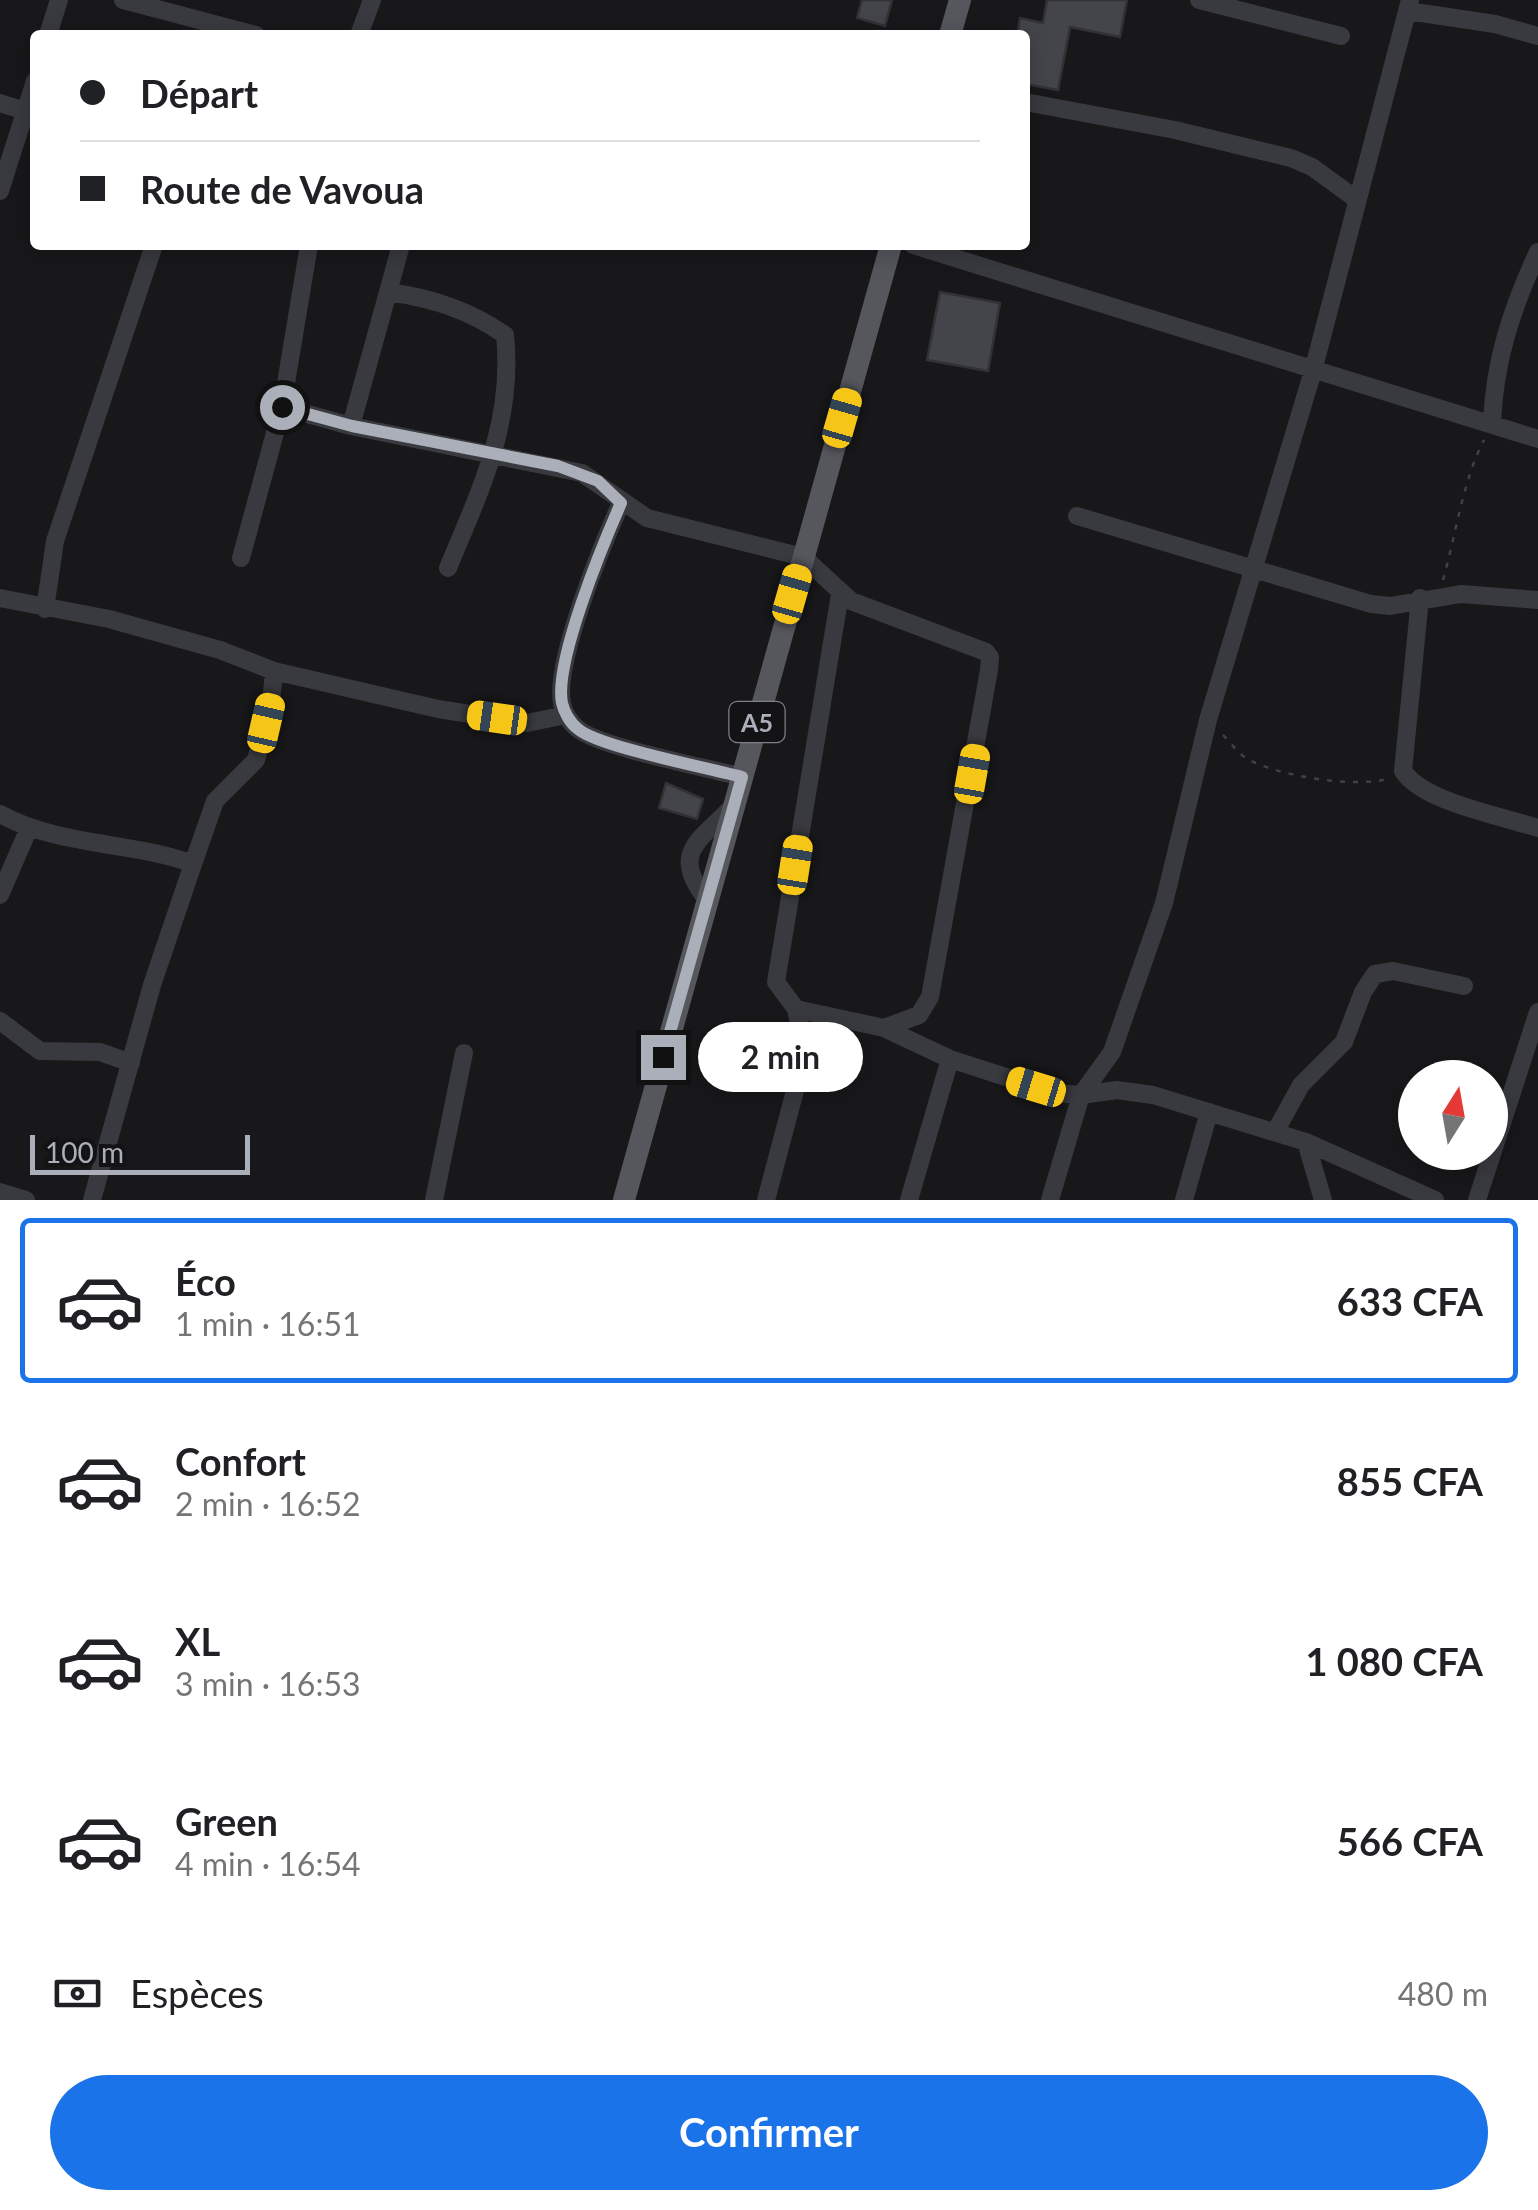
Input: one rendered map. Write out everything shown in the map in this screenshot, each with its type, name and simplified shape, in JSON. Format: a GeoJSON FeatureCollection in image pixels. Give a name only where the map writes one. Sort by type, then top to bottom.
{"type":"FeatureCollection","features":[{"type":"Feature","properties":{"kind":"main road"},"geometry":{"type":"LineString","coordinates":[[951,30],[960,0]]}},
{"type":"Feature","properties":{"kind":"main road","name":"A5"},"geometry":{"type":"LineString","coordinates":[[624,1200],[890,250]]}},
{"type":"Feature","properties":{"kind":"street"},"geometry":{"type":"LineString","coordinates":[[50,30],[59,0]]}},
{"type":"Feature","properties":{"kind":"street"},"geometry":{"type":"LineString","coordinates":[[122,0],[223,30]]}},
{"type":"Feature","properties":{"kind":"street"},"geometry":{"type":"LineString","coordinates":[[361,30],[372,0]]}},
{"type":"Feature","properties":{"kind":"street"},"geometry":{"type":"LineString","coordinates":[[1200,0],[1341,36]]}},
{"type":"Feature","properties":{"kind":"street"},"geometry":{"type":"LineString","coordinates":[[1050,1200],[1081,1095],[1112,1052],[1164,903],[1208,720],[1312,371],[1409,5],[1538,36]]}},
{"type":"Feature","properties":{"kind":"street"},"geometry":{"type":"LineString","coordinates":[[0,103],[30,112]]}},
{"type":"Feature","properties":{"kind":"street"},"geometry":{"type":"LineString","coordinates":[[1030,103],[1175,130],[1290,158],[1312,167],[1356,199]]}},
{"type":"Feature","properties":{"kind":"street"},"geometry":{"type":"LineString","coordinates":[[0,191],[30,115]]}},
{"type":"Feature","properties":{"kind":"street"},"geometry":{"type":"LineString","coordinates":[[45,609],[56,541],[152,250]]}},
{"type":"Feature","properties":{"kind":"street"},"geometry":{"type":"LineString","coordinates":[[240,558],[282,407],[308,250]]}},
{"type":"Feature","properties":{"kind":"street"},"geometry":{"type":"LineString","coordinates":[[352,426],[401,250]]}},
{"type":"Feature","properties":{"kind":"street"},"geometry":{"type":"LineString","coordinates":[[930,250],[1538,438]]}},
{"type":"Feature","properties":{"kind":"street"},"geometry":{"type":"LineString","coordinates":[[1492,424],[1494,378],[1516,300],[1538,252]]}},
{"type":"Feature","properties":{"kind":"street"},"geometry":{"type":"LineString","coordinates":[[388,292],[429,297],[481,319],[505,335],[508,359],[496,454],[448,568]]}},
{"type":"Feature","properties":{"kind":"street"},"geometry":{"type":"LineString","coordinates":[[282,407],[352,426],[582,473],[647,518],[803,557],[840,594],[990,657],[930,998],[919,1015],[884,1028]]}},
{"type":"Feature","properties":{"kind":"street"},"geometry":{"type":"LineString","coordinates":[[621,503],[600,554],[564,667],[561,691],[566,715],[588,735],[742,777]]}},
{"type":"Feature","properties":{"kind":"street"},"geometry":{"type":"LineString","coordinates":[[1077,516],[1370,604],[1390,606],[1461,594],[1538,600]]}},
{"type":"Feature","properties":{"kind":"street"},"geometry":{"type":"LineString","coordinates":[[766,1200],[805,1053],[796,1010],[776,982],[840,594]]}},
{"type":"Feature","properties":{"kind":"street"},"geometry":{"type":"LineString","coordinates":[[1429,597],[1403,771],[1412,784],[1440,797],[1538,828]]}},
{"type":"Feature","properties":{"kind":"street"},"geometry":{"type":"LineString","coordinates":[[0,598],[109,619],[220,650],[274,671],[456,712],[527,722],[566,715]]}},
{"type":"Feature","properties":{"kind":"street"},"geometry":{"type":"LineString","coordinates":[[92,1200],[193,864],[215,801],[256,760],[271,703],[274,671]]}},
{"type":"Feature","properties":{"kind":"street"},"geometry":{"type":"LineString","coordinates":[[0,814],[29,828],[96,845],[150,850],[193,864]]}},
{"type":"Feature","properties":{"kind":"street"},"geometry":{"type":"LineString","coordinates":[[0,896],[29,828]]}},
{"type":"Feature","properties":{"kind":"street"},"geometry":{"type":"LineString","coordinates":[[1275,1132],[1301,1085],[1344,1042],[1363,992],[1375,974],[1393,970],[1464,986]]}},
{"type":"Feature","properties":{"kind":"street"},"geometry":{"type":"LineString","coordinates":[[796,1010],[884,1028],[950,1059],[1055,1093],[1134,1091],[1209,1112],[1306,1142],[1435,1200]]}},
{"type":"Feature","properties":{"kind":"street"},"geometry":{"type":"LineString","coordinates":[[1477,1200],[1538,1012]]}},
{"type":"Feature","properties":{"kind":"street"},"geometry":{"type":"LineString","coordinates":[[0,1021],[40,1052],[100,1052],[130,1064]]}},
{"type":"Feature","properties":{"kind":"street"},"geometry":{"type":"LineString","coordinates":[[434,1200],[464,1053]]}},
{"type":"Feature","properties":{"kind":"street"},"geometry":{"type":"LineString","coordinates":[[909,1200],[950,1059]]}},
{"type":"Feature","properties":{"kind":"street"},"geometry":{"type":"LineString","coordinates":[[1184,1200],[1209,1112]]}},
{"type":"Feature","properties":{"kind":"street"},"geometry":{"type":"LineString","coordinates":[[1306,1142],[1322,1200]]}},
{"type":"Feature","properties":{"kind":"street"},"geometry":{"type":"LineString","coordinates":[[0,1175],[13,1196]]}},
{"type":"Feature","properties":{"kind":"path"},"geometry":{"type":"LineString","coordinates":[[1429,597],[1463,510],[1468,470],[1492,424]]}},
{"type":"Feature","properties":{"kind":"path"},"geometry":{"type":"LineString","coordinates":[[1208,720],[1246,758],[1292,773],[1336,783],[1383,781],[1403,771]]}},
{"type":"Feature","properties":{"kind":"building"},"geometry":{"type":"Polygon","coordinates":[[[862,0],[892,0],[885,26],[857,18],[862,0]]]}},
{"type":"Feature","properties":{"kind":"building"},"geometry":{"type":"Polygon","coordinates":[[[1047,0],[1127,0],[1120,37],[1070,27],[1058,90],[1030,85],[1030,30],[1018,30],[1020,18],[1043,23],[1047,0]]]}},
{"type":"Feature","properties":{"kind":"building"},"geometry":{"type":"Polygon","coordinates":[[[940,292],[1000,303],[988,371],[927,360],[940,292]]]}},
{"type":"Feature","properties":{"kind":"building"},"geometry":{"type":"Polygon","coordinates":[[[666,783],[703,799],[697,819],[659,808],[666,783]]]}},
{"type":"Feature","properties":{"kind":"route"},"geometry":{"type":"LineString","coordinates":[[282,407],[352,426],[558,466],[598,481],[621,503],[600,554],[564,667],[561,691],[566,715],[578,730],[588,735],[742,777],[663,1057]]}}]}
